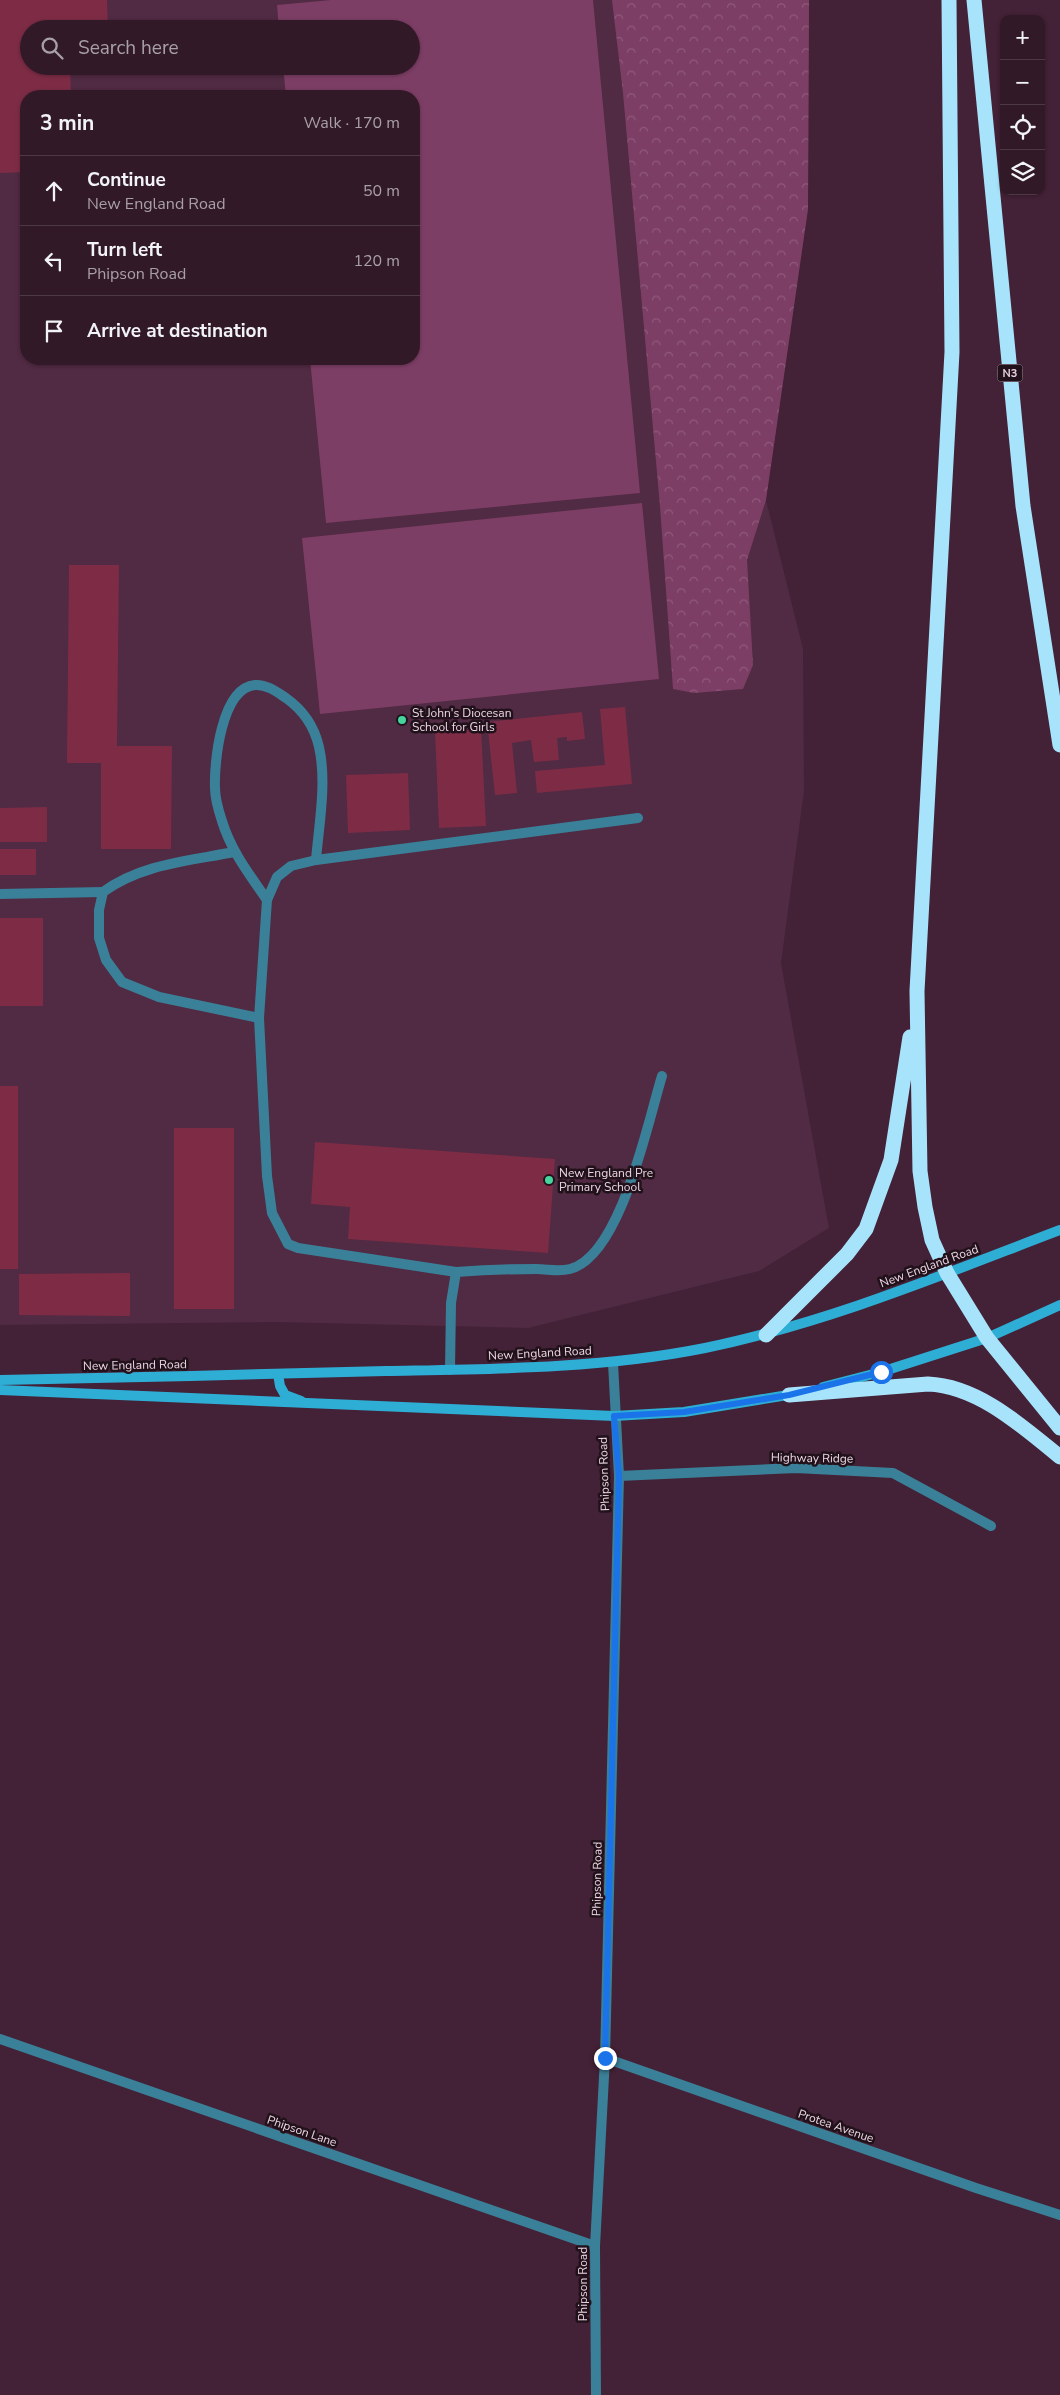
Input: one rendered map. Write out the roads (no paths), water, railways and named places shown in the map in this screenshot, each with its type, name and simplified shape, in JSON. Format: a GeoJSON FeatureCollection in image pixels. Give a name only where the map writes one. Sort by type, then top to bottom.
{"type":"FeatureCollection","features":[{"type":"Feature","properties":{"kind":"highway"},"geometry":{"type":"LineString","coordinates":[[949,0],[952,352],[917,991],[920,1170],[932,1240],[947,1273],[988,1338],[1060,1428]]}},
{"type":"Feature","properties":{"kind":"highway","name":"N3"},"geometry":{"type":"LineString","coordinates":[[974,0],[1023,506],[1060,745]]}},
{"type":"Feature","properties":{"kind":"highway"},"geometry":{"type":"LineString","coordinates":[[766,1334],[847,1254],[866,1229],[891,1160],[917,991]]}},
{"type":"Feature","properties":{"kind":"highway"},"geometry":{"type":"LineString","coordinates":[[789,1395],[928,1384],[946,1385],[965,1391],[996,1409],[1060,1457]]}},
{"type":"Feature","properties":{"kind":"street"},"geometry":{"type":"LineString","coordinates":[[267,900],[234,852],[221,821],[215,788],[222,725],[234,698],[243,690],[253,685],[264,686],[294,704],[304,713],[314,730],[319,748],[322,772],[316,860]]}},
{"type":"Feature","properties":{"kind":"street"},"geometry":{"type":"LineString","coordinates":[[638,818],[316,860],[291,866],[278,877],[267,900],[259,1018],[267,1176],[272,1213],[288,1244],[298,1248],[456,1272],[529,1269],[560,1272],[573,1268],[589,1259],[603,1242],[623,1206],[662,1076]]}},
{"type":"Feature","properties":{"kind":"street"},"geometry":{"type":"LineString","coordinates":[[0,894],[103,892],[120,879],[151,868],[234,852]]}},
{"type":"Feature","properties":{"kind":"street"},"geometry":{"type":"LineString","coordinates":[[103,892],[99,910],[99,938],[106,960],[122,982],[159,997],[259,1018]]}},
{"type":"Feature","properties":{"kind":"street","name":"New England Road"},"geometry":{"type":"LineString","coordinates":[[0,1380],[450,1370],[613,1363],[702,1348],[766,1334],[820,1319],[1060,1230]]}},
{"type":"Feature","properties":{"kind":"street"},"geometry":{"type":"LineString","coordinates":[[450,1370],[451,1303],[456,1272]]}},
{"type":"Feature","properties":{"kind":"street"},"geometry":{"type":"LineString","coordinates":[[0,1390],[327,1406],[614,1416],[684,1412],[789,1395],[881,1372],[988,1338],[1060,1305]]}},
{"type":"Feature","properties":{"kind":"street","name":"Phipson Road"},"geometry":{"type":"LineString","coordinates":[[596,2395],[595,2246],[605,2058],[619,1476],[614,1416],[613,1363]]}},
{"type":"Feature","properties":{"kind":"street"},"geometry":{"type":"LineString","coordinates":[[278,1374],[280,1386],[285,1395],[298,1401],[327,1406]]}},
{"type":"Feature","properties":{"kind":"street","name":"Highway Ridge"},"geometry":{"type":"LineString","coordinates":[[619,1476],[796,1468],[892,1473],[991,1526]]}},
{"type":"Feature","properties":{"kind":"street","name":"Phipson Lane"},"geometry":{"type":"LineString","coordinates":[[0,2039],[595,2246]]}},
{"type":"Feature","properties":{"kind":"street","name":"Protea Avenue"},"geometry":{"type":"LineString","coordinates":[[605,2058],[976,2188],[1060,2215]]}},
{"type":"Feature","properties":{"kind":"place","name":"St John's Diocesan School for Girls"},"geometry":{"type":"Point","coordinates":[402,720]}},
{"type":"Feature","properties":{"kind":"place","name":"New England Pre Primary School"},"geometry":{"type":"Point","coordinates":[549,1180]}}]}
